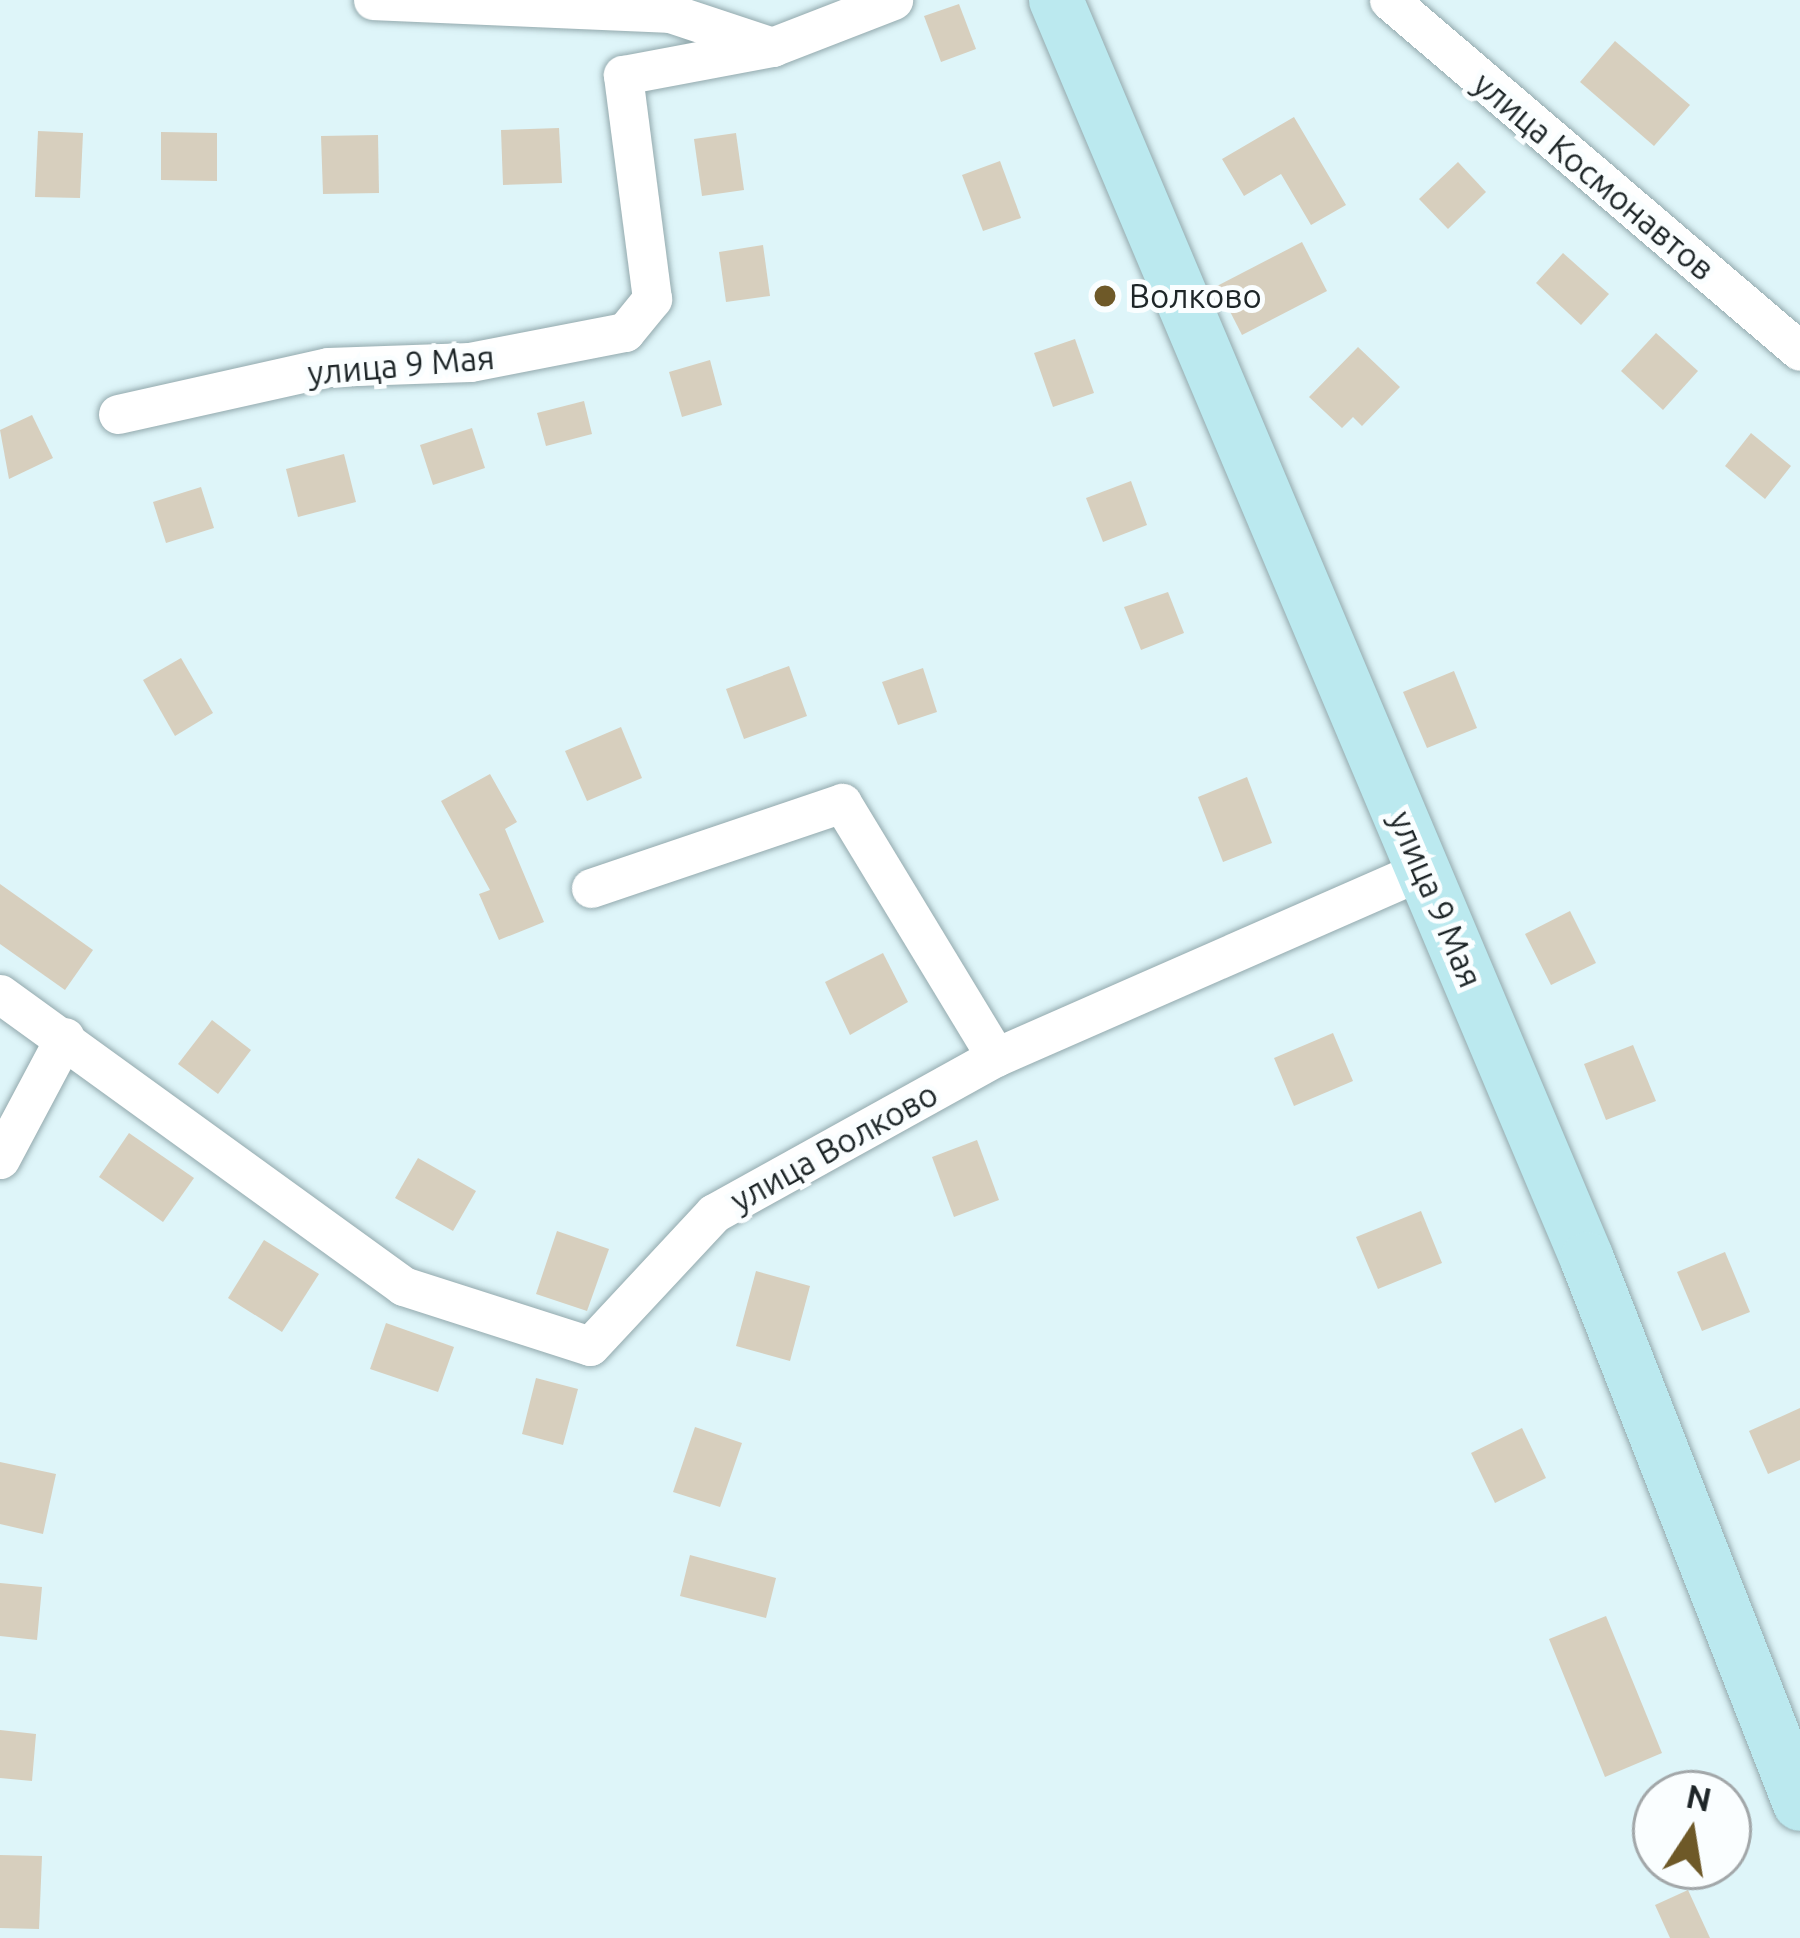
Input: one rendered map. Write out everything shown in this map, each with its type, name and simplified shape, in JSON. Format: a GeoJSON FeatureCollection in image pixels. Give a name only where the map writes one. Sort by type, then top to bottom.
{"type":"FeatureCollection","features":[{"type":"Feature","properties":{"kind":"main road","name":"улица 9 Мая"},"geometry":{"type":"LineString","coordinates":[[1056,0],[1424,869],[1800,1804]]}},
{"type":"Feature","properties":{"kind":"street"},"geometry":{"type":"LineString","coordinates":[[373,0],[670,13],[772,47],[892,0]]}},
{"type":"Feature","properties":{"kind":"street","name":"улица Космонавтов"},"geometry":{"type":"LineString","coordinates":[[1389,0],[1800,351]]}},
{"type":"Feature","properties":{"kind":"street","name":"улица 9 Мая"},"geometry":{"type":"LineString","coordinates":[[118,413],[328,367],[470,362],[625,332],[652,299],[622,75],[772,47]]}},
{"type":"Feature","properties":{"kind":"street"},"geometry":{"type":"LineString","coordinates":[[592,888],[842,803],[996,1058]]}},
{"type":"Feature","properties":{"kind":"street","name":"улица Волково"},"geometry":{"type":"LineString","coordinates":[[0,994],[404,1286],[590,1346],[713,1213],[996,1058],[1424,869]]}},
{"type":"Feature","properties":{"kind":"street"},"geometry":{"type":"LineString","coordinates":[[0,1159],[65,1037]]}},
{"type":"Feature","properties":{"kind":"building"},"geometry":{"type":"Polygon","coordinates":[[[959,4],[976,49],[941,62],[924,16],[959,4]]]}},
{"type":"Feature","properties":{"kind":"building"},"geometry":{"type":"Polygon","coordinates":[[[1615,41],[1690,105],[1654,146],[1580,82],[1615,41]]]}},
{"type":"Feature","properties":{"kind":"building"},"geometry":{"type":"Polygon","coordinates":[[[1294,117],[1346,205],[1311,225],[1281,174],[1244,196],[1222,159],[1294,117]]]}},
{"type":"Feature","properties":{"kind":"building"},"geometry":{"type":"Polygon","coordinates":[[[559,128],[562,183],[503,185],[501,130],[559,128]]]}},
{"type":"Feature","properties":{"kind":"building"},"geometry":{"type":"Polygon","coordinates":[[[38,131],[83,133],[80,198],[35,197],[38,131]]]}},
{"type":"Feature","properties":{"kind":"building"},"geometry":{"type":"Polygon","coordinates":[[[161,132],[217,133],[217,181],[161,180],[161,132]]]}},
{"type":"Feature","properties":{"kind":"building"},"geometry":{"type":"Polygon","coordinates":[[[736,133],[744,190],[702,196],[694,139],[736,133]]]}},
{"type":"Feature","properties":{"kind":"building"},"geometry":{"type":"Polygon","coordinates":[[[378,135],[379,193],[323,194],[321,136],[378,135]]]}},
{"type":"Feature","properties":{"kind":"building"},"geometry":{"type":"Polygon","coordinates":[[[1000,161],[1021,218],[983,231],[962,175],[1000,161]]]}},
{"type":"Feature","properties":{"kind":"building"},"geometry":{"type":"Polygon","coordinates":[[[1458,162],[1486,192],[1448,229],[1419,199],[1458,162]]]}},
{"type":"Feature","properties":{"kind":"building"},"geometry":{"type":"Polygon","coordinates":[[[1302,242],[1327,291],[1242,335],[1217,286],[1302,242]]]}},
{"type":"Feature","properties":{"kind":"building"},"geometry":{"type":"Polygon","coordinates":[[[763,245],[770,296],[726,302],[719,252],[763,245]]]}},
{"type":"Feature","properties":{"kind":"building"},"geometry":{"type":"Polygon","coordinates":[[[1563,253],[1609,294],[1581,325],[1536,283],[1563,253]]]}},
{"type":"Feature","properties":{"kind":"building"},"geometry":{"type":"Polygon","coordinates":[[[1656,333],[1698,371],[1663,410],[1621,371],[1656,333]]]}},
{"type":"Feature","properties":{"kind":"building"},"geometry":{"type":"Polygon","coordinates":[[[1075,339],[1094,393],[1053,407],[1034,353],[1075,339]]]}},
{"type":"Feature","properties":{"kind":"building"},"geometry":{"type":"Polygon","coordinates":[[[1358,347],[1400,387],[1362,426],[1353,417],[1342,428],[1309,397],[1358,347]]]}},
{"type":"Feature","properties":{"kind":"building"},"geometry":{"type":"Polygon","coordinates":[[[710,360],[722,405],[682,417],[669,372],[710,360]]]}},
{"type":"Feature","properties":{"kind":"building"},"geometry":{"type":"Polygon","coordinates":[[[584,401],[592,434],[546,446],[537,413],[584,401]]]}},
{"type":"Feature","properties":{"kind":"building"},"geometry":{"type":"Polygon","coordinates":[[[32,415],[53,458],[9,479],[0,430],[32,415]]]}},
{"type":"Feature","properties":{"kind":"building"},"geometry":{"type":"Polygon","coordinates":[[[472,428],[485,468],[433,485],[420,445],[472,428]]]}},
{"type":"Feature","properties":{"kind":"building"},"geometry":{"type":"Polygon","coordinates":[[[1751,433],[1791,466],[1765,499],[1725,466],[1751,433]]]}},
{"type":"Feature","properties":{"kind":"building"},"geometry":{"type":"Polygon","coordinates":[[[344,454],[356,502],[298,517],[286,469],[344,454]]]}},
{"type":"Feature","properties":{"kind":"building"},"geometry":{"type":"Polygon","coordinates":[[[1131,481],[1147,525],[1103,542],[1086,498],[1131,481]]]}},
{"type":"Feature","properties":{"kind":"building"},"geometry":{"type":"Polygon","coordinates":[[[201,487],[214,528],[166,543],[153,502],[201,487]]]}},
{"type":"Feature","properties":{"kind":"building"},"geometry":{"type":"Polygon","coordinates":[[[1168,592],[1184,633],[1141,650],[1124,607],[1168,592]]]}},
{"type":"Feature","properties":{"kind":"building"},"geometry":{"type":"Polygon","coordinates":[[[181,658],[213,713],[175,736],[143,680],[181,658]]]}},
{"type":"Feature","properties":{"kind":"building"},"geometry":{"type":"Polygon","coordinates":[[[789,666],[807,716],[744,739],[726,689],[789,666]]]}},
{"type":"Feature","properties":{"kind":"building"},"geometry":{"type":"Polygon","coordinates":[[[923,668],[937,712],[898,725],[882,682],[923,668]]]}},
{"type":"Feature","properties":{"kind":"building"},"geometry":{"type":"Polygon","coordinates":[[[1454,671],[1477,728],[1427,748],[1403,692],[1454,671]]]}},
{"type":"Feature","properties":{"kind":"building"},"geometry":{"type":"Polygon","coordinates":[[[621,727],[642,778],[587,801],[565,751],[621,727]]]}},
{"type":"Feature","properties":{"kind":"building"},"geometry":{"type":"Polygon","coordinates":[[[490,774],[517,822],[505,829],[544,922],[499,940],[479,894],[490,890],[441,801],[490,774]]]}},
{"type":"Feature","properties":{"kind":"building"},"geometry":{"type":"Polygon","coordinates":[[[1247,777],[1272,843],[1223,862],[1198,797],[1247,777]]]}},
{"type":"Feature","properties":{"kind":"building"},"geometry":{"type":"Polygon","coordinates":[[[0,884],[93,950],[65,990],[0,944],[0,884]]]}},
{"type":"Feature","properties":{"kind":"building"},"geometry":{"type":"Polygon","coordinates":[[[1570,911],[1596,963],[1551,985],[1525,934],[1570,911]]]}},
{"type":"Feature","properties":{"kind":"building"},"geometry":{"type":"Polygon","coordinates":[[[883,953],[908,1002],[850,1035],[825,982],[883,953]]]}},
{"type":"Feature","properties":{"kind":"building"},"geometry":{"type":"Polygon","coordinates":[[[212,1020],[251,1050],[218,1094],[178,1064],[212,1020]]]}},
{"type":"Feature","properties":{"kind":"building"},"geometry":{"type":"Polygon","coordinates":[[[1333,1033],[1353,1081],[1294,1106],[1274,1058],[1333,1033]]]}},
{"type":"Feature","properties":{"kind":"building"},"geometry":{"type":"Polygon","coordinates":[[[1633,1045],[1656,1101],[1606,1120],[1584,1064],[1633,1045]]]}},
{"type":"Feature","properties":{"kind":"building"},"geometry":{"type":"Polygon","coordinates":[[[129,1133],[194,1178],[163,1222],[99,1177],[129,1133]]]}},
{"type":"Feature","properties":{"kind":"building"},"geometry":{"type":"Polygon","coordinates":[[[977,1140],[999,1200],[954,1217],[932,1157],[977,1140]]]}},
{"type":"Feature","properties":{"kind":"building"},"geometry":{"type":"Polygon","coordinates":[[[418,1158],[476,1191],[453,1231],[395,1198],[418,1158]]]}},
{"type":"Feature","properties":{"kind":"building"},"geometry":{"type":"Polygon","coordinates":[[[1421,1211],[1442,1263],[1378,1289],[1356,1237],[1421,1211]]]}},
{"type":"Feature","properties":{"kind":"building"},"geometry":{"type":"Polygon","coordinates":[[[557,1231],[609,1249],[587,1311],[536,1294],[557,1231]]]}},
{"type":"Feature","properties":{"kind":"building"},"geometry":{"type":"Polygon","coordinates":[[[264,1240],[319,1274],[282,1332],[228,1298],[264,1240]]]}},
{"type":"Feature","properties":{"kind":"building"},"geometry":{"type":"Polygon","coordinates":[[[1725,1252],[1750,1312],[1702,1331],[1677,1272],[1725,1252]]]}},
{"type":"Feature","properties":{"kind":"building"},"geometry":{"type":"Polygon","coordinates":[[[756,1271],[810,1286],[790,1361],[736,1346],[756,1271]]]}},
{"type":"Feature","properties":{"kind":"building"},"geometry":{"type":"Polygon","coordinates":[[[386,1323],[454,1347],[438,1392],[370,1369],[386,1323]]]}},
{"type":"Feature","properties":{"kind":"building"},"geometry":{"type":"Polygon","coordinates":[[[536,1378],[578,1389],[563,1445],[522,1434],[536,1378]]]}},
{"type":"Feature","properties":{"kind":"building"},"geometry":{"type":"Polygon","coordinates":[[[1800,1408],[1800,1460],[1768,1474],[1749,1431],[1800,1408]]]}},
{"type":"Feature","properties":{"kind":"building"},"geometry":{"type":"Polygon","coordinates":[[[695,1427],[742,1443],[720,1507],[673,1492],[695,1427]]]}},
{"type":"Feature","properties":{"kind":"building"},"geometry":{"type":"Polygon","coordinates":[[[1522,1428],[1546,1478],[1495,1503],[1471,1453],[1522,1428]]]}},
{"type":"Feature","properties":{"kind":"building"},"geometry":{"type":"Polygon","coordinates":[[[0,1462],[56,1474],[43,1534],[0,1524],[0,1462]]]}},
{"type":"Feature","properties":{"kind":"building"},"geometry":{"type":"Polygon","coordinates":[[[690,1555],[776,1578],[766,1618],[680,1596],[690,1555]]]}},
{"type":"Feature","properties":{"kind":"building"},"geometry":{"type":"Polygon","coordinates":[[[0,1583],[42,1587],[37,1640],[0,1636],[0,1583]]]}},
{"type":"Feature","properties":{"kind":"building"},"geometry":{"type":"Polygon","coordinates":[[[1606,1616],[1662,1753],[1605,1777],[1549,1639],[1606,1616]]]}},
{"type":"Feature","properties":{"kind":"building"},"geometry":{"type":"Polygon","coordinates":[[[0,1730],[36,1734],[32,1781],[0,1778],[0,1730]]]}},
{"type":"Feature","properties":{"kind":"building"},"geometry":{"type":"Polygon","coordinates":[[[0,1855],[42,1856],[39,1929],[0,1928],[0,1855]]]}},
{"type":"Feature","properties":{"kind":"building"},"geometry":{"type":"Polygon","coordinates":[[[1688,1890],[1710,1938],[1670,1938],[1655,1905],[1688,1890]]]}},
{"type":"Feature","properties":{"kind":"place","name":"Волково"},"geometry":{"type":"Point","coordinates":[1105,296]}}]}
